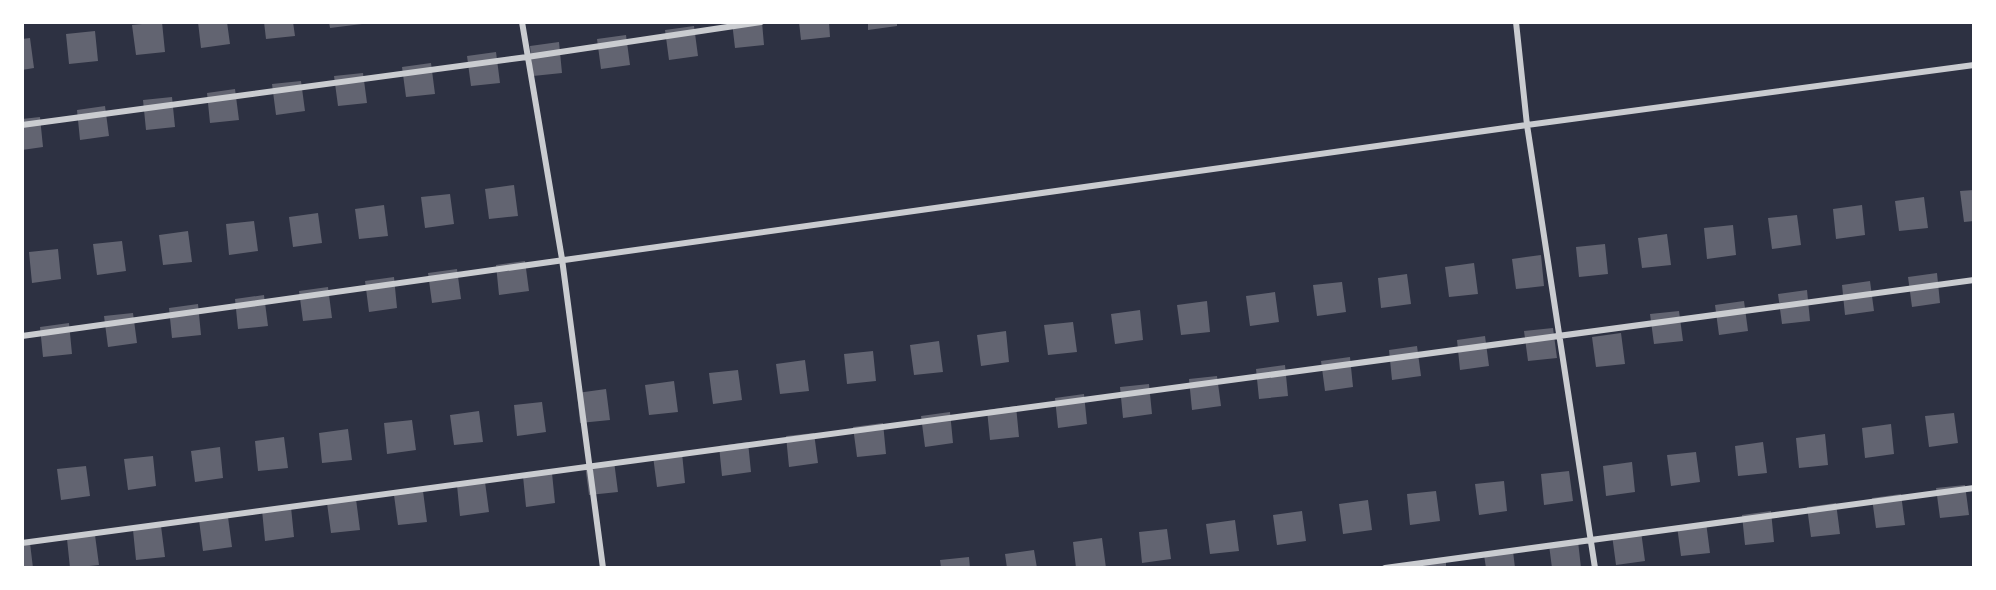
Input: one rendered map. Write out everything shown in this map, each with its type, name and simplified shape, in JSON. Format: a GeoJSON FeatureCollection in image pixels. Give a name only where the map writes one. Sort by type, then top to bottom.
{"type":"FeatureCollection","features":[{"type":"Feature","properties":{"kind":"street"},"geometry":{"type":"LineString","coordinates":[[522,22],[562,260],[603,567]]}},
{"type":"Feature","properties":{"kind":"street"},"geometry":{"type":"LineString","coordinates":[[22,125],[527,57],[761,22]]}},
{"type":"Feature","properties":{"kind":"street"},"geometry":{"type":"LineString","coordinates":[[1516,22],[1527,125],[1595,567]]}},
{"type":"Feature","properties":{"kind":"street"},"geometry":{"type":"LineString","coordinates":[[22,336],[1527,125],[1974,65]]}},
{"type":"Feature","properties":{"kind":"street"},"geometry":{"type":"LineString","coordinates":[[22,543],[1974,280]]}},
{"type":"Feature","properties":{"kind":"street"},"geometry":{"type":"LineString","coordinates":[[1385,567],[1974,488]]}},
{"type":"Feature","properties":{"kind":"building"},"geometry":{"type":"Polygon","coordinates":[[[162,22],[165,52],[136,55],[132,25],[162,22]]]}},
{"type":"Feature","properties":{"kind":"building"},"geometry":{"type":"Polygon","coordinates":[[[198,22],[227,22],[230,44],[201,48],[198,22]]]}},
{"type":"Feature","properties":{"kind":"building"},"geometry":{"type":"Polygon","coordinates":[[[264,22],[293,22],[295,36],[266,39],[264,22]]]}},
{"type":"Feature","properties":{"kind":"building"},"geometry":{"type":"Polygon","coordinates":[[[329,22],[362,22],[362,24],[330,28],[329,22]]]}},
{"type":"Feature","properties":{"kind":"building"},"geometry":{"type":"Polygon","coordinates":[[[732,22],[762,22],[764,45],[735,48],[732,22]]]}},
{"type":"Feature","properties":{"kind":"building"},"geometry":{"type":"Polygon","coordinates":[[[799,22],[829,22],[830,37],[801,40],[799,22]]]}},
{"type":"Feature","properties":{"kind":"building"},"geometry":{"type":"Polygon","coordinates":[[[868,22],[897,22],[897,26],[868,30],[868,22]]]}},
{"type":"Feature","properties":{"kind":"building"},"geometry":{"type":"Polygon","coordinates":[[[694,26],[698,56],[669,60],[665,30],[694,26]]]}},
{"type":"Feature","properties":{"kind":"building"},"geometry":{"type":"Polygon","coordinates":[[[95,31],[98,61],[69,64],[66,34],[95,31]]]}},
{"type":"Feature","properties":{"kind":"building"},"geometry":{"type":"Polygon","coordinates":[[[626,35],[630,65],[601,69],[597,39],[626,35]]]}},
{"type":"Feature","properties":{"kind":"building"},"geometry":{"type":"Polygon","coordinates":[[[30,38],[34,68],[22,70],[22,39],[30,38]]]}},
{"type":"Feature","properties":{"kind":"building"},"geometry":{"type":"Polygon","coordinates":[[[559,42],[562,73],[533,76],[530,46],[559,42]]]}},
{"type":"Feature","properties":{"kind":"building"},"geometry":{"type":"Polygon","coordinates":[[[496,52],[500,83],[471,86],[467,56],[496,52]]]}},
{"type":"Feature","properties":{"kind":"building"},"geometry":{"type":"Polygon","coordinates":[[[431,63],[435,94],[406,97],[402,67],[431,63]]]}},
{"type":"Feature","properties":{"kind":"building"},"geometry":{"type":"Polygon","coordinates":[[[363,73],[367,103],[338,106],[334,76],[363,73]]]}},
{"type":"Feature","properties":{"kind":"building"},"geometry":{"type":"Polygon","coordinates":[[[301,81],[305,111],[276,115],[272,84],[301,81]]]}},
{"type":"Feature","properties":{"kind":"building"},"geometry":{"type":"Polygon","coordinates":[[[235,89],[239,120],[210,123],[207,93],[235,89]]]}},
{"type":"Feature","properties":{"kind":"building"},"geometry":{"type":"Polygon","coordinates":[[[172,97],[175,127],[146,130],[143,100],[172,97]]]}},
{"type":"Feature","properties":{"kind":"building"},"geometry":{"type":"Polygon","coordinates":[[[105,106],[109,136],[80,140],[77,110],[105,106]]]}},
{"type":"Feature","properties":{"kind":"building"},"geometry":{"type":"Polygon","coordinates":[[[40,117],[43,147],[22,150],[22,119],[40,117]]]}},
{"type":"Feature","properties":{"kind":"building"},"geometry":{"type":"Polygon","coordinates":[[[514,185],[518,216],[489,219],[485,189],[514,185]]]}},
{"type":"Feature","properties":{"kind":"building"},"geometry":{"type":"Polygon","coordinates":[[[1974,190],[1974,221],[1964,222],[1960,191],[1974,190]]]}},
{"type":"Feature","properties":{"kind":"building"},"geometry":{"type":"Polygon","coordinates":[[[450,194],[454,224],[425,228],[421,197],[450,194]]]}},
{"type":"Feature","properties":{"kind":"building"},"geometry":{"type":"Polygon","coordinates":[[[1924,197],[1928,228],[1899,231],[1895,201],[1924,197]]]}},
{"type":"Feature","properties":{"kind":"building"},"geometry":{"type":"Polygon","coordinates":[[[384,205],[388,236],[359,239],[355,209],[384,205]]]}},
{"type":"Feature","properties":{"kind":"building"},"geometry":{"type":"Polygon","coordinates":[[[1862,205],[1865,235],[1836,239],[1833,209],[1862,205]]]}},
{"type":"Feature","properties":{"kind":"building"},"geometry":{"type":"Polygon","coordinates":[[[318,213],[322,243],[293,247],[289,217],[318,213]]]}},
{"type":"Feature","properties":{"kind":"building"},"geometry":{"type":"Polygon","coordinates":[[[1797,215],[1801,245],[1772,249],[1768,218],[1797,215]]]}},
{"type":"Feature","properties":{"kind":"building"},"geometry":{"type":"Polygon","coordinates":[[[254,221],[258,251],[229,255],[226,224],[254,221]]]}},
{"type":"Feature","properties":{"kind":"building"},"geometry":{"type":"Polygon","coordinates":[[[1733,225],[1736,255],[1707,259],[1704,228],[1733,225]]]}},
{"type":"Feature","properties":{"kind":"building"},"geometry":{"type":"Polygon","coordinates":[[[188,231],[192,262],[163,265],[159,235],[188,231]]]}},
{"type":"Feature","properties":{"kind":"building"},"geometry":{"type":"Polygon","coordinates":[[[1667,234],[1671,265],[1642,268],[1638,238],[1667,234]]]}},
{"type":"Feature","properties":{"kind":"building"},"geometry":{"type":"Polygon","coordinates":[[[122,241],[126,271],[97,275],[93,244],[122,241]]]}},
{"type":"Feature","properties":{"kind":"building"},"geometry":{"type":"Polygon","coordinates":[[[1605,244],[1608,274],[1579,277],[1576,247],[1605,244]]]}},
{"type":"Feature","properties":{"kind":"building"},"geometry":{"type":"Polygon","coordinates":[[[58,249],[61,279],[32,283],[29,252],[58,249]]]}},
{"type":"Feature","properties":{"kind":"building"},"geometry":{"type":"Polygon","coordinates":[[[1541,255],[1544,286],[1516,289],[1512,259],[1541,255]]]}},
{"type":"Feature","properties":{"kind":"building"},"geometry":{"type":"Polygon","coordinates":[[[525,261],[529,291],[499,295],[496,265],[525,261]]]}},
{"type":"Feature","properties":{"kind":"building"},"geometry":{"type":"Polygon","coordinates":[[[1474,263],[1478,294],[1449,297],[1445,267],[1474,263]]]}},
{"type":"Feature","properties":{"kind":"building"},"geometry":{"type":"Polygon","coordinates":[[[457,269],[461,299],[432,303],[428,273],[457,269]]]}},
{"type":"Feature","properties":{"kind":"building"},"geometry":{"type":"Polygon","coordinates":[[[1937,273],[1940,303],[1912,307],[1908,277],[1937,273]]]}},
{"type":"Feature","properties":{"kind":"building"},"geometry":{"type":"Polygon","coordinates":[[[1407,274],[1411,304],[1381,308],[1378,278],[1407,274]]]}},
{"type":"Feature","properties":{"kind":"building"},"geometry":{"type":"Polygon","coordinates":[[[394,277],[397,308],[369,312],[365,281],[394,277]]]}},
{"type":"Feature","properties":{"kind":"building"},"geometry":{"type":"Polygon","coordinates":[[[1870,281],[1874,311],[1845,315],[1842,285],[1870,281]]]}},
{"type":"Feature","properties":{"kind":"building"},"geometry":{"type":"Polygon","coordinates":[[[1342,282],[1346,312],[1317,316],[1313,285],[1342,282]]]}},
{"type":"Feature","properties":{"kind":"building"},"geometry":{"type":"Polygon","coordinates":[[[328,287],[332,318],[303,321],[299,291],[328,287]]]}},
{"type":"Feature","properties":{"kind":"building"},"geometry":{"type":"Polygon","coordinates":[[[1807,290],[1810,321],[1782,324],[1778,294],[1807,290]]]}},
{"type":"Feature","properties":{"kind":"building"},"geometry":{"type":"Polygon","coordinates":[[[1275,292],[1279,322],[1250,326],[1246,296],[1275,292]]]}},
{"type":"Feature","properties":{"kind":"building"},"geometry":{"type":"Polygon","coordinates":[[[264,295],[268,326],[238,329],[235,299],[264,295]]]}},
{"type":"Feature","properties":{"kind":"building"},"geometry":{"type":"Polygon","coordinates":[[[1207,301],[1210,332],[1181,335],[1177,305],[1207,301]]]}},
{"type":"Feature","properties":{"kind":"building"},"geometry":{"type":"Polygon","coordinates":[[[1744,301],[1748,331],[1719,335],[1715,305],[1744,301]]]}},
{"type":"Feature","properties":{"kind":"building"},"geometry":{"type":"Polygon","coordinates":[[[198,304],[201,335],[172,338],[169,308],[198,304]]]}},
{"type":"Feature","properties":{"kind":"building"},"geometry":{"type":"Polygon","coordinates":[[[1140,310],[1143,340],[1115,344],[1111,314],[1140,310]]]}},
{"type":"Feature","properties":{"kind":"building"},"geometry":{"type":"Polygon","coordinates":[[[1679,311],[1683,341],[1654,344],[1650,314],[1679,311]]]}},
{"type":"Feature","properties":{"kind":"building"},"geometry":{"type":"Polygon","coordinates":[[[133,313],[137,343],[108,347],[104,316],[133,313]]]}},
{"type":"Feature","properties":{"kind":"building"},"geometry":{"type":"Polygon","coordinates":[[[1073,322],[1077,352],[1048,355],[1044,325],[1073,322]]]}},
{"type":"Feature","properties":{"kind":"building"},"geometry":{"type":"Polygon","coordinates":[[[69,323],[72,354],[43,357],[40,327],[69,323]]]}},
{"type":"Feature","properties":{"kind":"building"},"geometry":{"type":"Polygon","coordinates":[[[1553,328],[1557,358],[1528,361],[1524,331],[1553,328]]]}},
{"type":"Feature","properties":{"kind":"building"},"geometry":{"type":"Polygon","coordinates":[[[1006,331],[1009,362],[981,366],[977,335],[1006,331]]]}},
{"type":"Feature","properties":{"kind":"building"},"geometry":{"type":"Polygon","coordinates":[[[1621,333],[1625,364],[1596,367],[1592,337],[1621,333]]]}},
{"type":"Feature","properties":{"kind":"building"},"geometry":{"type":"Polygon","coordinates":[[[1485,336],[1489,366],[1460,370],[1457,340],[1485,336]]]}},
{"type":"Feature","properties":{"kind":"building"},"geometry":{"type":"Polygon","coordinates":[[[939,341],[943,372],[914,375],[910,345],[939,341]]]}},
{"type":"Feature","properties":{"kind":"building"},"geometry":{"type":"Polygon","coordinates":[[[1417,346],[1421,376],[1392,380],[1389,350],[1417,346]]]}},
{"type":"Feature","properties":{"kind":"building"},"geometry":{"type":"Polygon","coordinates":[[[873,351],[876,381],[847,384],[844,354],[873,351]]]}},
{"type":"Feature","properties":{"kind":"building"},"geometry":{"type":"Polygon","coordinates":[[[1350,357],[1353,387],[1325,391],[1321,361],[1350,357]]]}},
{"type":"Feature","properties":{"kind":"building"},"geometry":{"type":"Polygon","coordinates":[[[805,360],[809,391],[780,394],[776,364],[805,360]]]}},
{"type":"Feature","properties":{"kind":"building"},"geometry":{"type":"Polygon","coordinates":[[[1285,365],[1288,396],[1259,399],[1256,369],[1285,365]]]}},
{"type":"Feature","properties":{"kind":"building"},"geometry":{"type":"Polygon","coordinates":[[[738,370],[742,400],[713,404],[709,373],[738,370]]]}},
{"type":"Feature","properties":{"kind":"building"},"geometry":{"type":"Polygon","coordinates":[[[1217,376],[1221,406],[1192,410],[1189,379],[1217,376]]]}},
{"type":"Feature","properties":{"kind":"building"},"geometry":{"type":"Polygon","coordinates":[[[674,381],[678,412],[649,415],[645,385],[674,381]]]}},
{"type":"Feature","properties":{"kind":"building"},"geometry":{"type":"Polygon","coordinates":[[[1149,384],[1152,414],[1123,418],[1120,387],[1149,384]]]}},
{"type":"Feature","properties":{"kind":"building"},"geometry":{"type":"Polygon","coordinates":[[[606,389],[610,420],[580,423],[577,393],[606,389]]]}},
{"type":"Feature","properties":{"kind":"building"},"geometry":{"type":"Polygon","coordinates":[[[1084,394],[1087,424],[1058,428],[1055,398],[1084,394]]]}},
{"type":"Feature","properties":{"kind":"building"},"geometry":{"type":"Polygon","coordinates":[[[542,402],[546,432],[517,436],[514,405],[542,402]]]}},
{"type":"Feature","properties":{"kind":"building"},"geometry":{"type":"Polygon","coordinates":[[[1016,406],[1019,437],[990,440],[987,410],[1016,406]]]}},
{"type":"Feature","properties":{"kind":"building"},"geometry":{"type":"Polygon","coordinates":[[[479,411],[483,442],[454,445],[450,415],[479,411]]]}},
{"type":"Feature","properties":{"kind":"building"},"geometry":{"type":"Polygon","coordinates":[[[950,412],[953,443],[925,447],[921,416],[950,412]]]}},
{"type":"Feature","properties":{"kind":"building"},"geometry":{"type":"Polygon","coordinates":[[[1954,413],[1958,443],[1929,447],[1925,416],[1954,413]]]}},
{"type":"Feature","properties":{"kind":"building"},"geometry":{"type":"Polygon","coordinates":[[[412,420],[416,450],[387,454],[384,423],[412,420]]]}},
{"type":"Feature","properties":{"kind":"building"},"geometry":{"type":"Polygon","coordinates":[[[883,423],[886,454],[857,457],[853,427],[883,423]]]}},
{"type":"Feature","properties":{"kind":"building"},"geometry":{"type":"Polygon","coordinates":[[[1891,424],[1894,454],[1865,458],[1862,428],[1891,424]]]}},
{"type":"Feature","properties":{"kind":"building"},"geometry":{"type":"Polygon","coordinates":[[[348,429],[352,460],[322,463],[319,433],[348,429]]]}},
{"type":"Feature","properties":{"kind":"building"},"geometry":{"type":"Polygon","coordinates":[[[814,433],[818,463],[789,467],[786,436],[814,433]]]}},
{"type":"Feature","properties":{"kind":"building"},"geometry":{"type":"Polygon","coordinates":[[[1825,434],[1828,465],[1799,468],[1796,438],[1825,434]]]}},
{"type":"Feature","properties":{"kind":"building"},"geometry":{"type":"Polygon","coordinates":[[[284,437],[288,468],[258,471],[255,441],[284,437]]]}},
{"type":"Feature","properties":{"kind":"building"},"geometry":{"type":"Polygon","coordinates":[[[748,442],[751,472],[722,476],[719,446],[748,442]]]}},
{"type":"Feature","properties":{"kind":"building"},"geometry":{"type":"Polygon","coordinates":[[[1763,442],[1767,473],[1738,476],[1735,446],[1763,442]]]}},
{"type":"Feature","properties":{"kind":"building"},"geometry":{"type":"Polygon","coordinates":[[[220,447],[223,478],[195,482],[191,451],[220,447]]]}},
{"type":"Feature","properties":{"kind":"building"},"geometry":{"type":"Polygon","coordinates":[[[1696,452],[1700,482],[1671,486],[1667,455],[1696,452]]]}},
{"type":"Feature","properties":{"kind":"building"},"geometry":{"type":"Polygon","coordinates":[[[682,453],[685,483],[657,487],[653,456],[682,453]]]}},
{"type":"Feature","properties":{"kind":"building"},"geometry":{"type":"Polygon","coordinates":[[[153,456],[156,486],[128,490],[124,459],[153,456]]]}},
{"type":"Feature","properties":{"kind":"building"},"geometry":{"type":"Polygon","coordinates":[[[614,461],[618,492],[589,495],[585,465],[614,461]]]}},
{"type":"Feature","properties":{"kind":"building"},"geometry":{"type":"Polygon","coordinates":[[[1632,462],[1635,492],[1606,496],[1603,466],[1632,462]]]}},
{"type":"Feature","properties":{"kind":"building"},"geometry":{"type":"Polygon","coordinates":[[[86,466],[90,496],[61,500],[57,469],[86,466]]]}},
{"type":"Feature","properties":{"kind":"building"},"geometry":{"type":"Polygon","coordinates":[[[1569,471],[1573,501],[1544,505],[1541,474],[1569,471]]]}},
{"type":"Feature","properties":{"kind":"building"},"geometry":{"type":"Polygon","coordinates":[[[552,473],[555,503],[526,507],[523,476],[552,473]]]}},
{"type":"Feature","properties":{"kind":"building"},"geometry":{"type":"Polygon","coordinates":[[[1504,481],[1507,511],[1479,515],[1475,484],[1504,481]]]}},
{"type":"Feature","properties":{"kind":"building"},"geometry":{"type":"Polygon","coordinates":[[[485,482],[489,512],[460,516],[457,485],[485,482]]]}},
{"type":"Feature","properties":{"kind":"building"},"geometry":{"type":"Polygon","coordinates":[[[1965,485],[1969,515],[1940,518],[1936,488],[1965,485]]]}},
{"type":"Feature","properties":{"kind":"building"},"geometry":{"type":"Polygon","coordinates":[[[423,491],[427,522],[398,525],[394,495],[423,491]]]}},
{"type":"Feature","properties":{"kind":"building"},"geometry":{"type":"Polygon","coordinates":[[[1436,491],[1440,521],[1410,525],[1407,494],[1436,491]]]}},
{"type":"Feature","properties":{"kind":"building"},"geometry":{"type":"Polygon","coordinates":[[[1901,494],[1905,525],[1876,528],[1872,498],[1901,494]]]}},
{"type":"Feature","properties":{"kind":"building"},"geometry":{"type":"Polygon","coordinates":[[[356,499],[360,530],[331,533],[327,503],[356,499]]]}},
{"type":"Feature","properties":{"kind":"building"},"geometry":{"type":"Polygon","coordinates":[[[1368,500],[1372,530],[1343,534],[1339,504],[1368,500]]]}},
{"type":"Feature","properties":{"kind":"building"},"geometry":{"type":"Polygon","coordinates":[[[1836,503],[1840,534],[1811,537],[1807,507],[1836,503]]]}},
{"type":"Feature","properties":{"kind":"building"},"geometry":{"type":"Polygon","coordinates":[[[291,507],[294,537],[265,541],[262,510],[291,507]]]}},
{"type":"Feature","properties":{"kind":"building"},"geometry":{"type":"Polygon","coordinates":[[[1302,511],[1306,541],[1277,545],[1273,515],[1302,511]]]}},
{"type":"Feature","properties":{"kind":"building"},"geometry":{"type":"Polygon","coordinates":[[[1771,511],[1774,542],[1745,545],[1742,515],[1771,511]]]}},
{"type":"Feature","properties":{"kind":"building"},"geometry":{"type":"Polygon","coordinates":[[[228,517],[232,547],[203,551],[199,520],[228,517]]]}},
{"type":"Feature","properties":{"kind":"building"},"geometry":{"type":"Polygon","coordinates":[[[1235,520],[1239,551],[1210,554],[1206,524],[1235,520]]]}},
{"type":"Feature","properties":{"kind":"building"},"geometry":{"type":"Polygon","coordinates":[[[1706,522],[1710,553],[1681,556],[1677,526],[1706,522]]]}},
{"type":"Feature","properties":{"kind":"building"},"geometry":{"type":"Polygon","coordinates":[[[161,526],[165,557],[136,560],[133,530],[161,526]]]}},
{"type":"Feature","properties":{"kind":"building"},"geometry":{"type":"Polygon","coordinates":[[[1167,529],[1171,559],[1142,563],[1139,532],[1167,529]]]}},
{"type":"Feature","properties":{"kind":"building"},"geometry":{"type":"Polygon","coordinates":[[[1641,531],[1645,561],[1616,565],[1612,535],[1641,531]]]}},
{"type":"Feature","properties":{"kind":"building"},"geometry":{"type":"Polygon","coordinates":[[[95,535],[99,565],[70,568],[67,539],[95,535]]]}},
{"type":"Feature","properties":{"kind":"building"},"geometry":{"type":"Polygon","coordinates":[[[1102,538],[1106,568],[1076,568],[1073,542],[1102,538]]]}},
{"type":"Feature","properties":{"kind":"building"},"geometry":{"type":"Polygon","coordinates":[[[1578,541],[1581,568],[1552,568],[1549,545],[1578,541]]]}},
{"type":"Feature","properties":{"kind":"building"},"geometry":{"type":"Polygon","coordinates":[[[30,543],[33,568],[22,568],[22,544],[30,543]]]}},
{"type":"Feature","properties":{"kind":"building"},"geometry":{"type":"Polygon","coordinates":[[[1034,550],[1037,568],[1007,568],[1005,554],[1034,550]]]}},
{"type":"Feature","properties":{"kind":"building"},"geometry":{"type":"Polygon","coordinates":[[[1513,551],[1515,568],[1486,568],[1484,555],[1513,551]]]}},
{"type":"Feature","properties":{"kind":"building"},"geometry":{"type":"Polygon","coordinates":[[[969,557],[970,568],[941,568],[940,560],[969,557]]]}},
{"type":"Feature","properties":{"kind":"building"},"geometry":{"type":"Polygon","coordinates":[[[1446,561],[1446,568],[1417,568],[1416,565],[1446,561]]]}}]}
